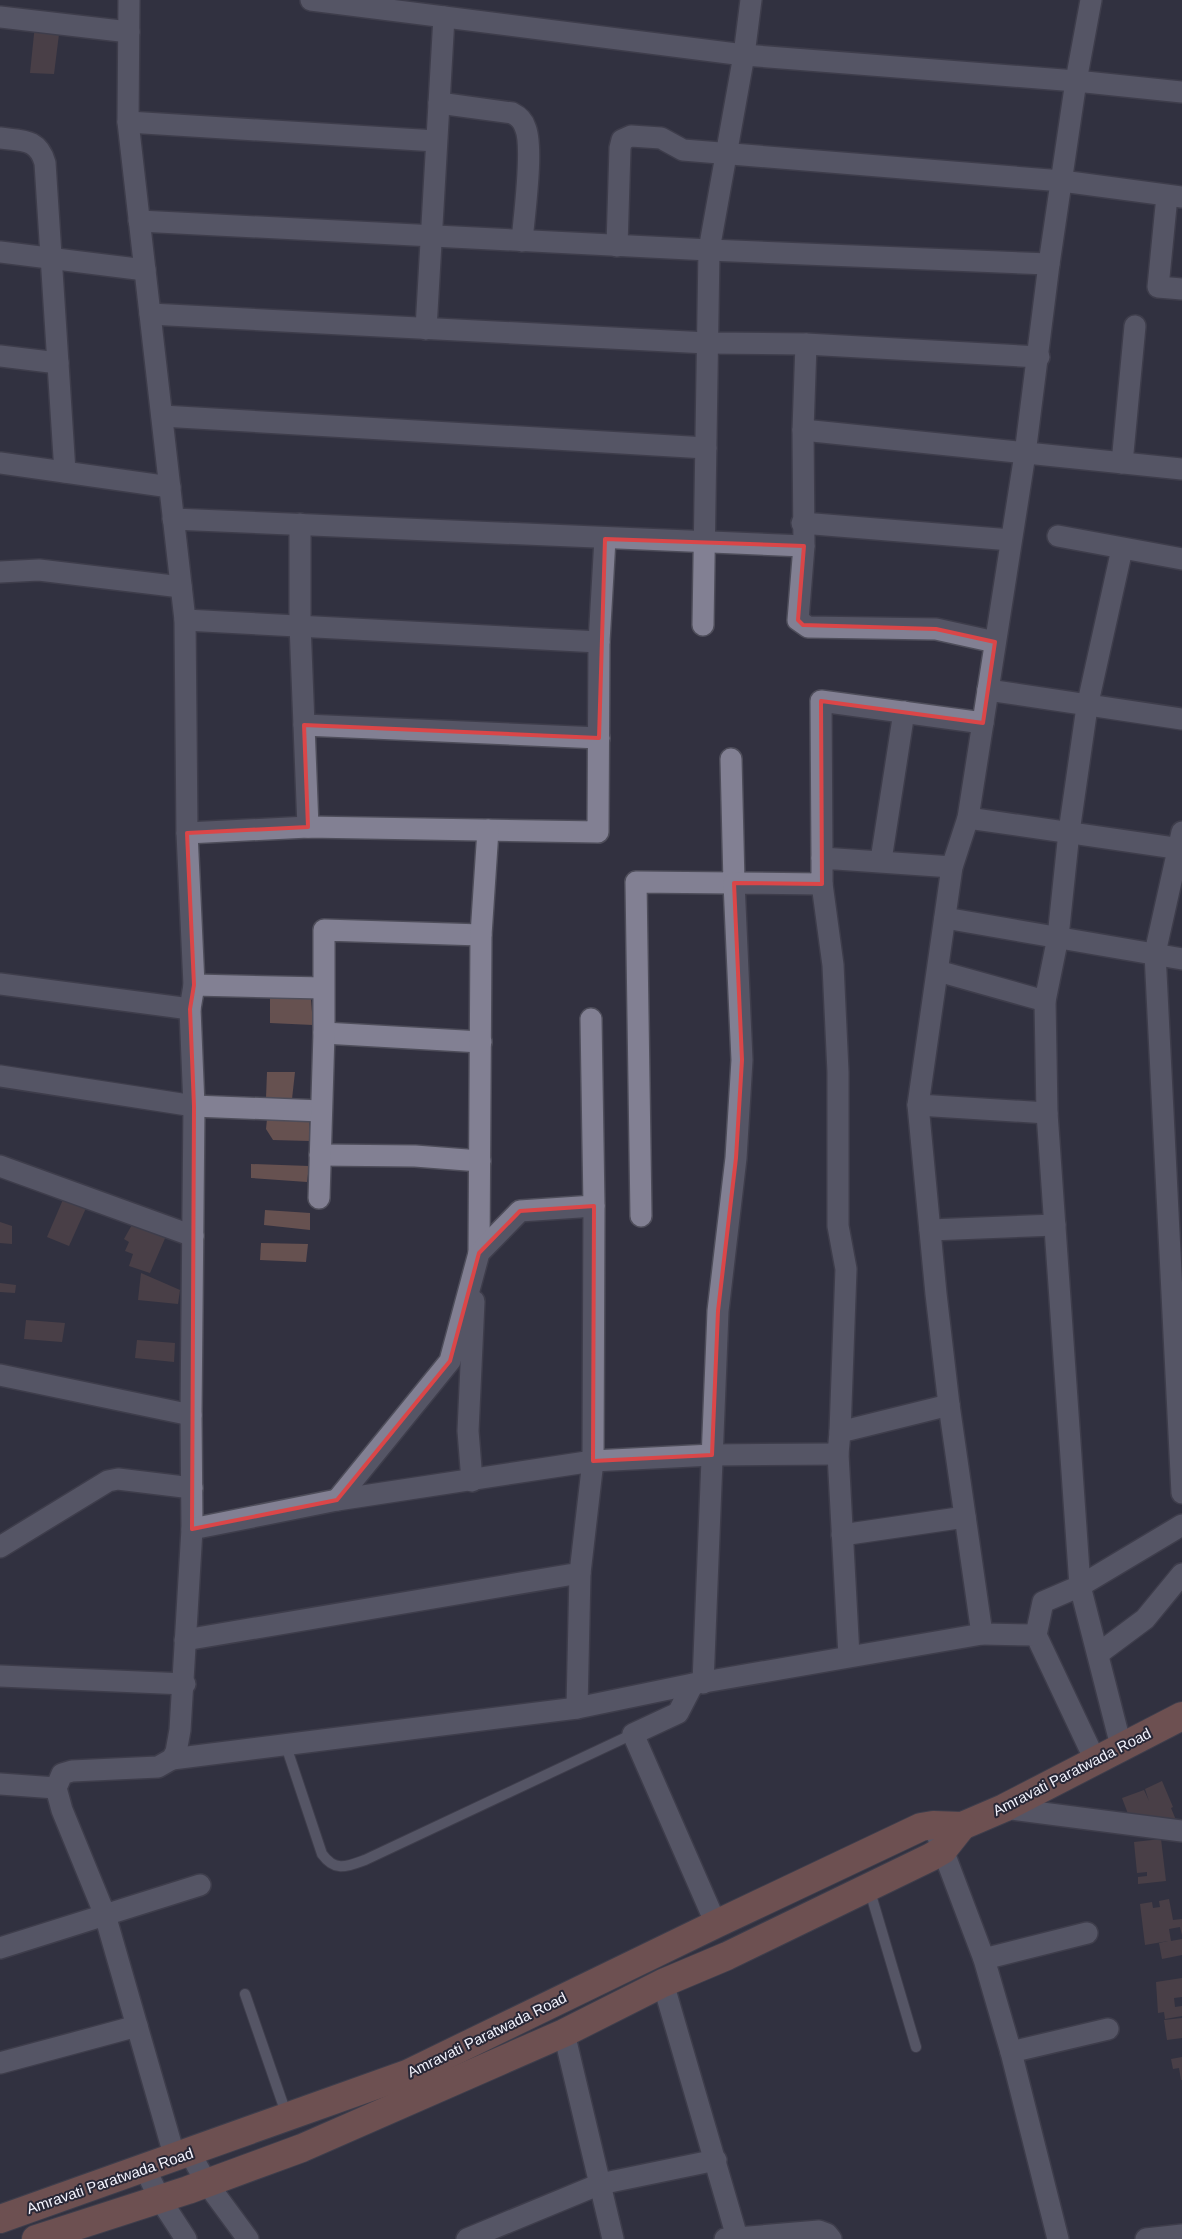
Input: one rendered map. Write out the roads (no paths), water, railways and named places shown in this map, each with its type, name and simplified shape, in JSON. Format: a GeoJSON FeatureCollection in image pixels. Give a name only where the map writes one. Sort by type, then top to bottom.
{"type":"FeatureCollection","features":[{"type":"Feature","properties":{"kind":"main road","name":"Amravati Paratwada Road"},"geometry":{"type":"LineString","coordinates":[[0,2219],[145,2169],[407,2074],[716,1924],[922,1827],[933,1825],[962,1826],[1004,1808],[1182,1716]]}},
{"type":"Feature","properties":{"kind":"main road","name":"Amravati Paratwada Road"},"geometry":{"type":"LineString","coordinates":[[36,2239],[160,2199],[302,2148],[564,2033],[663,1983],[727,1956],[943,1850],[962,1826]]}},
{"type":"Feature","properties":{"kind":"street"},"geometry":{"type":"LineString","coordinates":[[129,0],[128,122],[185,620],[187,832],[194,985],[190,1009],[194,1106],[191,1414],[192,1529],[184,1684],[180,1730],[172,1759]]}},
{"type":"Feature","properties":{"kind":"street"},"geometry":{"type":"LineString","coordinates":[[311,0],[744,55],[1076,81],[1182,92]]}},
{"type":"Feature","properties":{"kind":"street"},"geometry":{"type":"LineString","coordinates":[[703,624],[709,250],[725,152],[744,55],[751,0]]}},
{"type":"Feature","properties":{"kind":"street"},"geometry":{"type":"LineString","coordinates":[[982,1634],[949,1405],[918,1105],[952,867],[968,818],[983,723],[1025,454],[1039,357],[1049,264],[1076,81],[1091,0]]}},
{"type":"Feature","properties":{"kind":"street"},"geometry":{"type":"LineString","coordinates":[[0,17],[129,32]]}},
{"type":"Feature","properties":{"kind":"street"},"geometry":{"type":"LineString","coordinates":[[426,329],[444,17]]}},
{"type":"Feature","properties":{"kind":"street"},"geometry":{"type":"LineString","coordinates":[[439,103],[512,113],[519,117],[525,125],[529,145],[522,241]]}},
{"type":"Feature","properties":{"kind":"street"},"geometry":{"type":"LineString","coordinates":[[128,122],[436,140]]}},
{"type":"Feature","properties":{"kind":"street"},"geometry":{"type":"LineString","coordinates":[[617,246],[622,140],[631,136],[661,138],[682,150],[725,152],[1062,181],[1175,197],[1158,288],[1182,289]]}},
{"type":"Feature","properties":{"kind":"street"},"geometry":{"type":"LineString","coordinates":[[0,138],[35,145],[42,151],[45,163],[65,472]]}},
{"type":"Feature","properties":{"kind":"street"},"geometry":{"type":"LineString","coordinates":[[139,221],[617,246],[1049,264]]}},
{"type":"Feature","properties":{"kind":"street"},"geometry":{"type":"LineString","coordinates":[[0,252],[51,260],[145,270]]}},
{"type":"Feature","properties":{"kind":"street"},"geometry":{"type":"LineString","coordinates":[[150,314],[707,343],[806,344],[1039,357]]}},
{"type":"Feature","properties":{"kind":"street"},"geometry":{"type":"LineString","coordinates":[[1122,463],[1135,326]]}},
{"type":"Feature","properties":{"kind":"street"},"geometry":{"type":"LineString","coordinates":[[806,344],[802,523],[804,546],[798,620],[803,625],[816,628],[936,629],[995,642]]}},
{"type":"Feature","properties":{"kind":"street"},"geometry":{"type":"LineString","coordinates":[[0,356],[58,363]]}},
{"type":"Feature","properties":{"kind":"street"},"geometry":{"type":"LineString","coordinates":[[162,416],[706,448]]}},
{"type":"Feature","properties":{"kind":"street"},"geometry":{"type":"LineString","coordinates":[[803,430],[1182,469]]}},
{"type":"Feature","properties":{"kind":"street"},"geometry":{"type":"LineString","coordinates":[[0,463],[170,487]]}},
{"type":"Feature","properties":{"kind":"street"},"geometry":{"type":"LineString","coordinates":[[173,519],[804,546]]}},
{"type":"Feature","properties":{"kind":"street"},"geometry":{"type":"LineString","coordinates":[[802,523],[1011,540]]}},
{"type":"Feature","properties":{"kind":"street"},"geometry":{"type":"LineString","coordinates":[[300,524],[300,624],[308,827]]}},
{"type":"Feature","properties":{"kind":"street"},"geometry":{"type":"LineString","coordinates":[[1058,536],[1122,549],[1182,558]]}},
{"type":"Feature","properties":{"kind":"street"},"geometry":{"type":"LineString","coordinates":[[187,832],[308,827],[598,832],[599,642],[605,538]]}},
{"type":"Feature","properties":{"kind":"street"},"geometry":{"type":"LineString","coordinates":[[1122,549],[1087,707],[1069,832],[1058,937],[1045,1001],[1047,1113],[1080,1586],[1122,1746]]}},
{"type":"Feature","properties":{"kind":"street"},"geometry":{"type":"LineString","coordinates":[[0,572],[39,570],[181,587]]}},
{"type":"Feature","properties":{"kind":"street"},"geometry":{"type":"LineString","coordinates":[[185,620],[300,624],[599,642]]}},
{"type":"Feature","properties":{"kind":"street"},"geometry":{"type":"LineString","coordinates":[[988,690],[1087,707],[1182,720]]}},
{"type":"Feature","properties":{"kind":"street"},"geometry":{"type":"LineString","coordinates":[[849,1656],[838,1454],[846,1269],[838,1226],[838,1072],[833,965],[822,884],[821,701],[983,723]]}},
{"type":"Feature","properties":{"kind":"street"},"geometry":{"type":"LineString","coordinates":[[881,860],[904,712]]}},
{"type":"Feature","properties":{"kind":"street"},"geometry":{"type":"LineString","coordinates":[[304,725],[598,738]]}},
{"type":"Feature","properties":{"kind":"street"},"geometry":{"type":"LineString","coordinates":[[716,1924],[633,1734],[678,1713],[698,1683],[712,1454],[718,1311],[736,1158],[742,1060],[734,884],[731,759]]}},
{"type":"Feature","properties":{"kind":"street"},"geometry":{"type":"LineString","coordinates":[[968,818],[1069,832],[1181,843],[1155,953],[1182,1493]]}},
{"type":"Feature","properties":{"kind":"street"},"geometry":{"type":"LineString","coordinates":[[337,1500],[450,1361],[479,1253],[481,935],[488,830]]}},
{"type":"Feature","properties":{"kind":"street"},"geometry":{"type":"LineString","coordinates":[[822,858],[881,860],[952,867]]}},
{"type":"Feature","properties":{"kind":"street"},"geometry":{"type":"LineString","coordinates":[[641,1216],[636,882],[822,884]]}},
{"type":"Feature","properties":{"kind":"street"},"geometry":{"type":"LineString","coordinates":[[945,918],[1182,959]]}},
{"type":"Feature","properties":{"kind":"street"},"geometry":{"type":"LineString","coordinates":[[319,1198],[324,1033],[324,930],[481,935]]}},
{"type":"Feature","properties":{"kind":"street"},"geometry":{"type":"LineString","coordinates":[[938,972],[1045,1001]]}},
{"type":"Feature","properties":{"kind":"street"},"geometry":{"type":"LineString","coordinates":[[0,984],[190,1009]]}},
{"type":"Feature","properties":{"kind":"street"},"geometry":{"type":"LineString","coordinates":[[194,985],[323,988]]}},
{"type":"Feature","properties":{"kind":"street"},"geometry":{"type":"LineString","coordinates":[[577,1708],[580,1573],[593,1461],[594,1206],[591,1019]]}},
{"type":"Feature","properties":{"kind":"street"},"geometry":{"type":"LineString","coordinates":[[324,1033],[481,1042]]}},
{"type":"Feature","properties":{"kind":"street"},"geometry":{"type":"LineString","coordinates":[[0,1076],[194,1106],[321,1111]]}},
{"type":"Feature","properties":{"kind":"street"},"geometry":{"type":"LineString","coordinates":[[918,1105],[1047,1113]]}},
{"type":"Feature","properties":{"kind":"street"},"geometry":{"type":"LineString","coordinates":[[320,1155],[415,1156],[480,1161]]}},
{"type":"Feature","properties":{"kind":"street"},"geometry":{"type":"LineString","coordinates":[[0,1166],[194,1236]]}},
{"type":"Feature","properties":{"kind":"street"},"geometry":{"type":"LineString","coordinates":[[479,1253],[520,1211],[594,1206]]}},
{"type":"Feature","properties":{"kind":"street"},"geometry":{"type":"LineString","coordinates":[[930,1230],[1055,1225]]}},
{"type":"Feature","properties":{"kind":"street"},"geometry":{"type":"LineString","coordinates":[[472,1481],[468,1431],[474,1328],[473,1278]]}},
{"type":"Feature","properties":{"kind":"street"},"geometry":{"type":"LineString","coordinates":[[0,1375],[191,1414]]}},
{"type":"Feature","properties":{"kind":"street"},"geometry":{"type":"LineString","coordinates":[[840,1432],[949,1405]]}},
{"type":"Feature","properties":{"kind":"street"},"geometry":{"type":"LineString","coordinates":[[192,1529],[337,1500],[472,1481],[593,1461],[712,1454],[838,1454]]}},
{"type":"Feature","properties":{"kind":"street"},"geometry":{"type":"LineString","coordinates":[[0,1547],[108,1481],[118,1479],[192,1488]]}},
{"type":"Feature","properties":{"kind":"street"},"geometry":{"type":"LineString","coordinates":[[842,1535],[965,1517]]}},
{"type":"Feature","properties":{"kind":"street"},"geometry":{"type":"LineString","coordinates":[[1095,1760],[1036,1635],[1043,1602],[1080,1586],[1182,1525]]}},
{"type":"Feature","properties":{"kind":"street"},"geometry":{"type":"LineString","coordinates":[[185,1640],[580,1573]]}},
{"type":"Feature","properties":{"kind":"street"},"geometry":{"type":"LineString","coordinates":[[1098,1654],[1145,1619],[1182,1574]]}},
{"type":"Feature","properties":{"kind":"street"},"geometry":{"type":"LineString","coordinates":[[248,2239],[206,2182],[182,2155],[137,2026],[105,1915],[62,1810],[56,1788],[62,1774],[72,1770],[158,1767],[172,1759],[577,1708],[698,1683],[982,1634],[1036,1635]]}},
{"type":"Feature","properties":{"kind":"street"},"geometry":{"type":"LineString","coordinates":[[0,1676],[184,1684]]}},
{"type":"Feature","properties":{"kind":"street"},"geometry":{"type":"LineString","coordinates":[[0,1784],[56,1788]]}},
{"type":"Feature","properties":{"kind":"street"},"geometry":{"type":"LineString","coordinates":[[1004,1808],[1182,1831]]}},
{"type":"Feature","properties":{"kind":"street"},"geometry":{"type":"LineString","coordinates":[[933,1825],[984,1959],[1011,2052],[1058,2239]]}},
{"type":"Feature","properties":{"kind":"street"},"geometry":{"type":"LineString","coordinates":[[0,1948],[200,1885]]}},
{"type":"Feature","properties":{"kind":"street"},"geometry":{"type":"LineString","coordinates":[[984,1959],[1087,1933]]}},
{"type":"Feature","properties":{"kind":"street"},"geometry":{"type":"LineString","coordinates":[[663,1983],[716,2160],[731,2238],[819,2231],[827,2234],[831,2239]]}},
{"type":"Feature","properties":{"kind":"street"},"geometry":{"type":"LineString","coordinates":[[0,2063],[137,2026]]}},
{"type":"Feature","properties":{"kind":"street"},"geometry":{"type":"LineString","coordinates":[[1011,2052],[1108,2029]]}},
{"type":"Feature","properties":{"kind":"street"},"geometry":{"type":"LineString","coordinates":[[564,2033],[613,2239]]}},
{"type":"Feature","properties":{"kind":"street"},"geometry":{"type":"LineString","coordinates":[[467,2239],[600,2184],[716,2160]]}},
{"type":"Feature","properties":{"kind":"street"},"geometry":{"type":"LineString","coordinates":[[145,2169],[160,2199],[186,2239]]}},
{"type":"Feature","properties":{"kind":"street"},"geometry":{"type":"LineString","coordinates":[[1146,2239],[1182,2234]]}},
{"type":"Feature","properties":{"kind":"lane"},"geometry":{"type":"LineString","coordinates":[[286,1746],[322,1854],[329,1863],[337,1867],[365,1860],[633,1734]]}},
{"type":"Feature","properties":{"kind":"lane"},"geometry":{"type":"LineString","coordinates":[[869,1887],[916,2047]]}},
{"type":"Feature","properties":{"kind":"lane"},"geometry":{"type":"LineString","coordinates":[[245,1994],[287,2117]]}}]}
